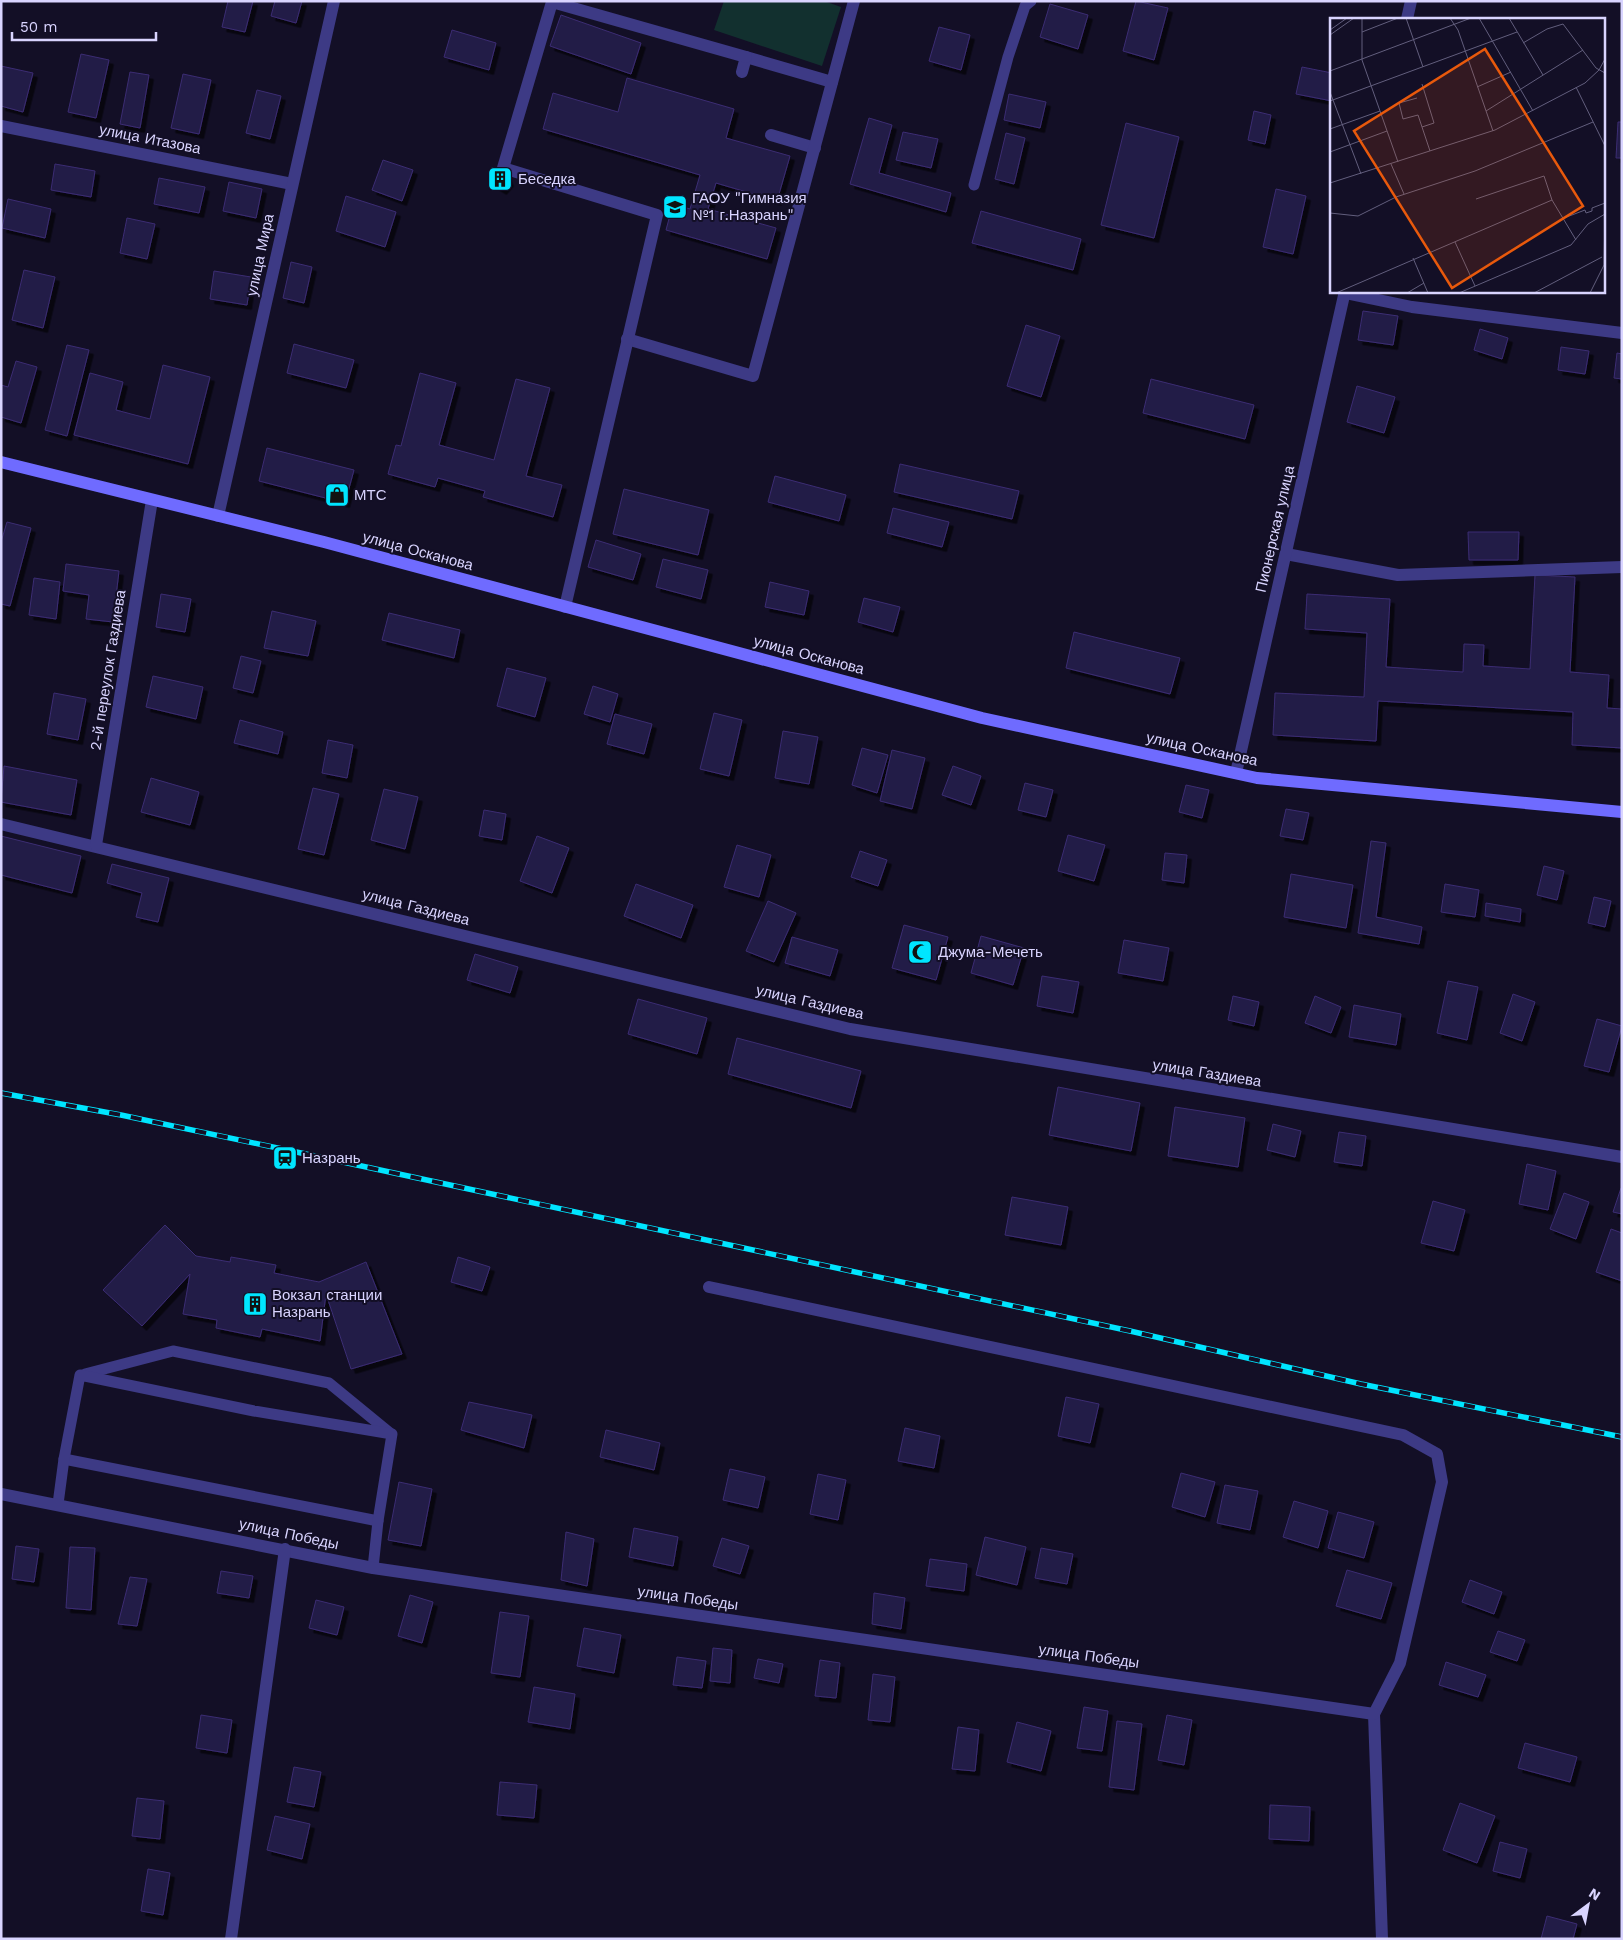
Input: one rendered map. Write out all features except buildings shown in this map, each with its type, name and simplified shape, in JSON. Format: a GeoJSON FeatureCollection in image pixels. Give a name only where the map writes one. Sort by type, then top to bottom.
{"type":"FeatureCollection","features":[{"type":"Feature","properties":{"kind":"main road","name":"улица Осканова"},"geometry":{"type":"LineString","coordinates":[[1,462],[218,516],[982,718],[1236,774],[1266,779],[1622,812]]}},
{"type":"Feature","properties":{"kind":"street","name":"улица Мира"},"geometry":{"type":"LineString","coordinates":[[218,516],[334,1]]}},
{"type":"Feature","properties":{"kind":"street"},"geometry":{"type":"LineString","coordinates":[[627,339],[753,376],[854,1]]}},
{"type":"Feature","properties":{"kind":"street"},"geometry":{"type":"LineString","coordinates":[[1407,18],[1411,1]]}},
{"type":"Feature","properties":{"kind":"street"},"geometry":{"type":"LineString","coordinates":[[564,607],[656,214],[503,168],[552,2],[832,82]]}},
{"type":"Feature","properties":{"kind":"street"},"geometry":{"type":"LineString","coordinates":[[742,72],[746,57]]}},
{"type":"Feature","properties":{"kind":"street","name":"улица Итазова"},"geometry":{"type":"LineString","coordinates":[[1,126],[292,184]]}},
{"type":"Feature","properties":{"kind":"street"},"geometry":{"type":"LineString","coordinates":[[771,135],[815,148]]}},
{"type":"Feature","properties":{"kind":"street"},"geometry":{"type":"LineString","coordinates":[[1345,292],[1412,307],[1622,334]]}},
{"type":"Feature","properties":{"kind":"street","name":"Пионерская улица"},"geometry":{"type":"LineString","coordinates":[[1236,774],[1345,292]]}},
{"type":"Feature","properties":{"kind":"street","name":"2-й переулок Газдиева"},"geometry":{"type":"LineString","coordinates":[[96,845],[152,500]]}},
{"type":"Feature","properties":{"kind":"street"},"geometry":{"type":"LineString","coordinates":[[1286,554],[1398,575],[1622,567]]}},
{"type":"Feature","properties":{"kind":"street","name":"улица Газдиева"},"geometry":{"type":"LineString","coordinates":[[1,824],[96,845],[850,1029],[1622,1157]]}},
{"type":"Feature","properties":{"kind":"street"},"geometry":{"type":"LineString","coordinates":[[709,1287],[1403,1436],[1437,1454],[1442,1482],[1400,1663],[1374,1714],[1382,1939]]}},
{"type":"Feature","properties":{"kind":"street","name":"улица Победы"},"geometry":{"type":"LineString","coordinates":[[1,1494],[373,1568],[1374,1714]]}},
{"type":"Feature","properties":{"kind":"street"},"geometry":{"type":"LineString","coordinates":[[231,1939],[285,1549]]}},
{"type":"Feature","properties":{"kind":"lane"},"geometry":{"type":"LineString","coordinates":[[974,185],[1008,57],[1025,6],[1030,1]]}},
{"type":"Feature","properties":{"kind":"lane"},"geometry":{"type":"LineString","coordinates":[[80,1375],[173,1351],[329,1383],[392,1434]]}},
{"type":"Feature","properties":{"kind":"lane"},"geometry":{"type":"LineString","coordinates":[[80,1375],[254,1411],[392,1434]]}},
{"type":"Feature","properties":{"kind":"lane"},"geometry":{"type":"LineString","coordinates":[[58,1504],[64,1459],[80,1375]]}},
{"type":"Feature","properties":{"kind":"lane"},"geometry":{"type":"LineString","coordinates":[[373,1568],[378,1521],[392,1434]]}},
{"type":"Feature","properties":{"kind":"lane"},"geometry":{"type":"LineString","coordinates":[[64,1459],[378,1521]]}},
{"type":"Feature","properties":{"kind":"green space"},"geometry":{"type":"Polygon","coordinates":[[[724,1],[824,1],[841,7],[822,66],[714,30],[724,1]]]}},
{"type":"Feature","properties":{"kind":"railway"},"geometry":{"type":"LineString","coordinates":[[1,1093],[121,1115],[287,1150],[1130,1331],[1361,1384],[1622,1437]]}},
{"type":"Feature","properties":{"kind":"place","name":"Беседка"},"geometry":{"type":"Point","coordinates":[500,179]}},
{"type":"Feature","properties":{"kind":"place","name":"ГАОУ \"Гимназия №1 г.Назрань\""},"geometry":{"type":"Point","coordinates":[675,207]}},
{"type":"Feature","properties":{"kind":"place","name":"МТС"},"geometry":{"type":"Point","coordinates":[337,495]}},
{"type":"Feature","properties":{"kind":"place","name":"Джума-Мечеть"},"geometry":{"type":"Point","coordinates":[920,952]}},
{"type":"Feature","properties":{"kind":"place","name":"Назрань"},"geometry":{"type":"Point","coordinates":[285,1158]}},
{"type":"Feature","properties":{"kind":"place","name":"Вокзал станции Назрань"},"geometry":{"type":"Point","coordinates":[255,1304]}}]}
